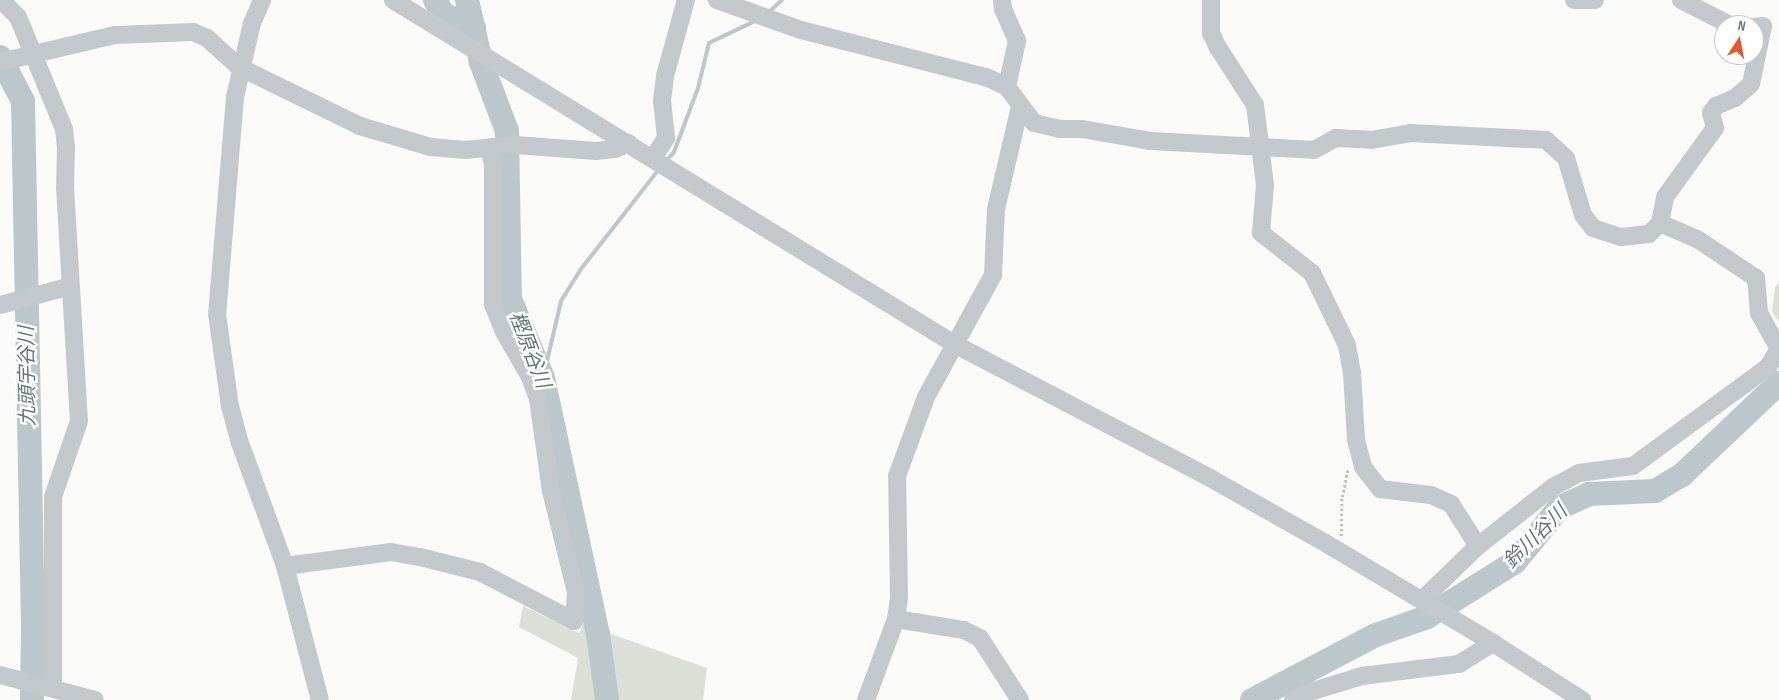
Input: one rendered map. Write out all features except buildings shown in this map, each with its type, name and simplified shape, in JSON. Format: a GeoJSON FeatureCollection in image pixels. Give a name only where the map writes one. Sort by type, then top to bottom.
{"type":"FeatureCollection","features":[{"type":"Feature","properties":{"kind":"street"},"geometry":{"type":"LineString","coordinates":[[262,0],[240,67],[217,314],[230,406],[240,443],[285,566],[320,700]]}},
{"type":"Feature","properties":{"kind":"street"},"geometry":{"type":"LineString","coordinates":[[393,0],[956,345],[1210,478],[1341,552],[1460,622],[1582,700]]}},
{"type":"Feature","properties":{"kind":"street"},"geometry":{"type":"LineString","coordinates":[[659,162],[666,138],[662,101],[665,76],[686,0]]}},
{"type":"Feature","properties":{"kind":"street"},"geometry":{"type":"LineString","coordinates":[[717,0],[801,30],[986,77],[1008,87],[1020,107],[1034,123],[1059,129],[1082,129],[1150,141],[1314,150],[1336,138],[1371,140],[1410,132],[1532,136],[1546,140],[1566,158],[1583,215],[1593,228],[1620,237],[1635,237],[1648,234],[1660,223],[1665,197],[1715,128],[1711,113],[1716,106],[1735,98],[1750,84],[1754,65]]}},
{"type":"Feature","properties":{"kind":"street"},"geometry":{"type":"LineString","coordinates":[[1002,0],[1003,9],[1017,41],[1008,87]]}},
{"type":"Feature","properties":{"kind":"street"},"geometry":{"type":"LineString","coordinates":[[1212,0],[1211,33],[1256,105],[1264,186],[1261,233],[1312,273],[1339,328],[1352,372],[1356,440],[1370,480],[1380,489],[1431,495],[1451,504],[1478,546]]}},
{"type":"Feature","properties":{"kind":"street"},"geometry":{"type":"LineString","coordinates":[[1574,0],[1595,0]]}},
{"type":"Feature","properties":{"kind":"street"},"geometry":{"type":"LineString","coordinates":[[1681,0],[1714,17]]}},
{"type":"Feature","properties":{"kind":"street"},"geometry":{"type":"LineString","coordinates":[[10,4],[18,17],[64,129],[79,420],[53,497],[50,687]]}},
{"type":"Feature","properties":{"kind":"street"},"geometry":{"type":"LineString","coordinates":[[0,62],[115,35],[193,32],[208,38],[240,67],[360,126],[430,147],[465,150],[516,145],[596,150],[616,149],[629,144]]}},
{"type":"Feature","properties":{"kind":"street"},"geometry":{"type":"LineString","coordinates":[[866,700],[896,619],[899,598],[897,476],[926,397],[993,275],[996,209],[1020,107]]}},
{"type":"Feature","properties":{"kind":"street"},"geometry":{"type":"LineString","coordinates":[[285,566],[391,552],[420,557],[480,572],[574,621],[576,592],[552,492],[538,399],[530,377],[504,332],[493,305],[492,147]]}},
{"type":"Feature","properties":{"kind":"street"},"geometry":{"type":"LineString","coordinates":[[1425,602],[1478,546],[1553,487],[1579,473],[1633,466],[1768,367],[1779,349],[1759,313],[1756,278],[1697,239],[1660,223]]}},
{"type":"Feature","properties":{"kind":"street"},"geometry":{"type":"LineString","coordinates":[[0,305],[72,286]]}},
{"type":"Feature","properties":{"kind":"street"},"geometry":{"type":"LineString","coordinates":[[896,619],[964,630],[980,638],[1020,700]]}},
{"type":"Feature","properties":{"kind":"street"},"geometry":{"type":"LineString","coordinates":[[1293,700],[1362,676],[1458,664],[1494,643]]}},
{"type":"Feature","properties":{"kind":"street"},"geometry":{"type":"LineString","coordinates":[[0,675],[94,700]]}},
{"type":"Feature","properties":{"kind":"path"},"geometry":{"type":"LineString","coordinates":[[1341,552],[1342,497],[1349,462]]}},
{"type":"Feature","properties":{"kind":"shaded area"},"geometry":{"type":"Polygon","coordinates":[[[1779,283],[1779,322],[1772,312],[1775,287],[1779,283]]]}},
{"type":"Feature","properties":{"kind":"shaded area"},"geometry":{"type":"Polygon","coordinates":[[[523,606],[579,633],[583,624],[707,668],[703,700],[571,700],[578,658],[519,627],[523,606]]]}},
{"type":"Feature","properties":{"kind":"waterway"},"geometry":{"type":"LineString","coordinates":[[435,0],[443,14],[474,28]]}},
{"type":"Feature","properties":{"kind":"waterway","name":"樫原谷川"},"geometry":{"type":"LineString","coordinates":[[467,0],[481,62],[507,131],[510,299],[543,378],[598,634],[607,700]]}},
{"type":"Feature","properties":{"kind":"waterway"},"geometry":{"type":"LineString","coordinates":[[769,12],[782,0]]}},
{"type":"Feature","properties":{"kind":"waterway"},"geometry":{"type":"LineString","coordinates":[[666,161],[674,152],[698,88],[709,43],[757,20]]}},
{"type":"Feature","properties":{"kind":"waterway","name":"九頭宇谷川"},"geometry":{"type":"LineString","coordinates":[[0,57],[23,101],[33,628],[32,700]]}},
{"type":"Feature","properties":{"kind":"waterway"},"geometry":{"type":"LineString","coordinates":[[543,378],[561,301],[581,269],[660,168]]}},
{"type":"Feature","properties":{"kind":"waterway","name":"鈴川谷川"},"geometry":{"type":"LineString","coordinates":[[1252,700],[1376,635],[1427,617],[1515,562],[1559,508],[1589,494],[1655,491],[1682,475],[1779,383]]}}]}
